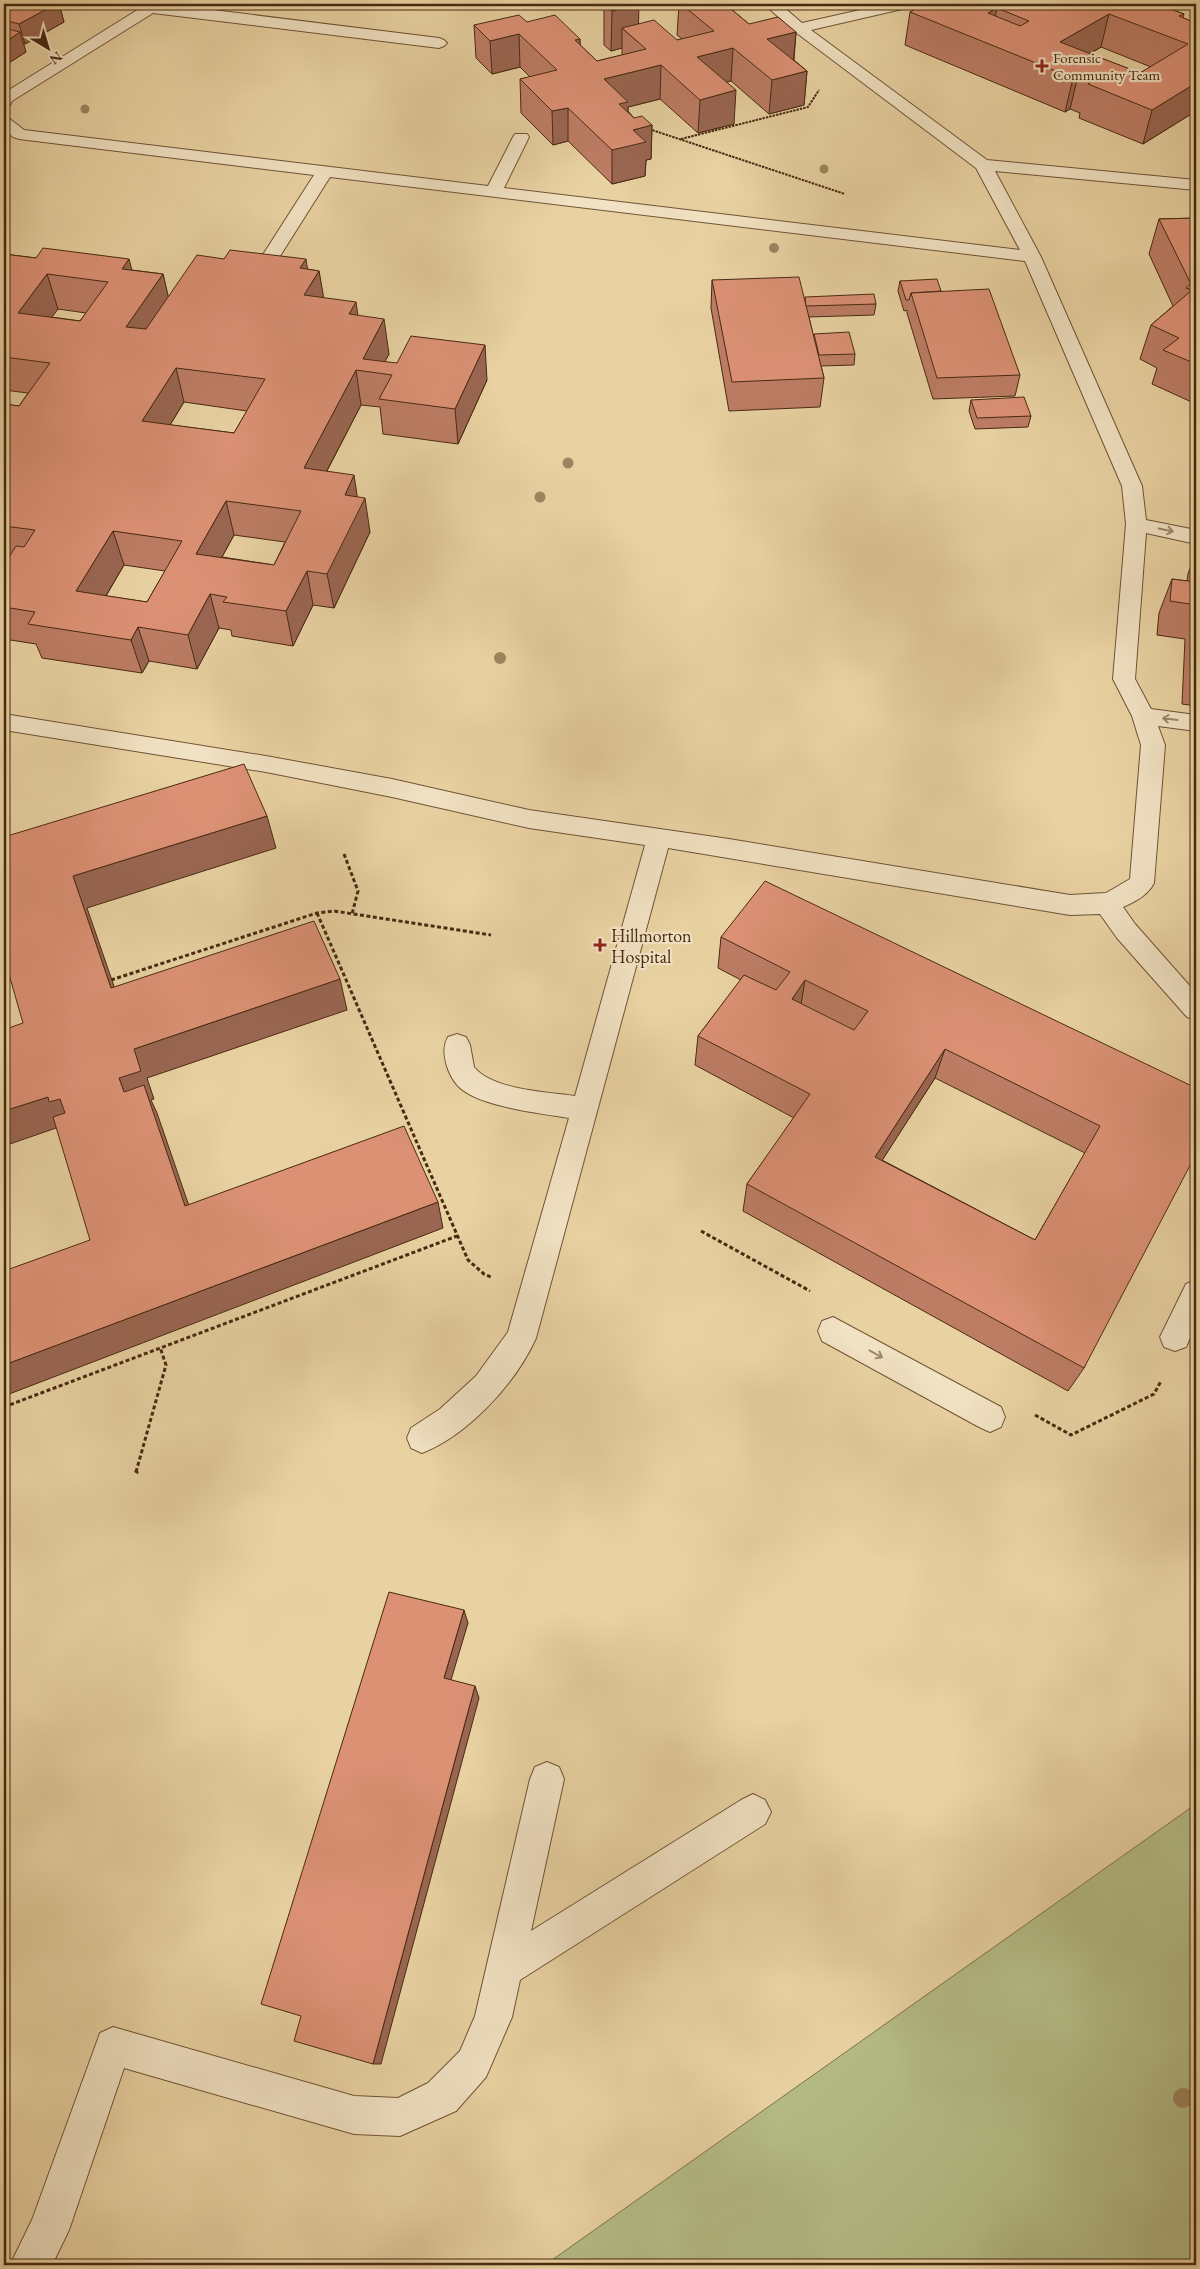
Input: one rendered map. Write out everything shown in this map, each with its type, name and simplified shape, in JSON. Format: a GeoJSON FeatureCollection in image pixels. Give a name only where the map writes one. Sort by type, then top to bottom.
{"type":"FeatureCollection","features":[{"type":"Feature","properties":{"kind":"lane"},"geometry":{"type":"LineString","coordinates":[[4,722],[266,764],[392,788],[528,818],[1070,905],[1102,906],[1126,897],[1142,883],[1154,745],[1143,716],[1124,679],[1136,524],[1132,486],[1032,257],[983,165],[799,28],[771,4]]}},
{"type":"Feature","properties":{"kind":"lane"},"geometry":{"type":"LineString","coordinates":[[799,28],[906,4]]}},
{"type":"Feature","properties":{"kind":"lane"},"geometry":{"type":"LineString","coordinates":[[4,102],[154,6],[439,43]]}},
{"type":"Feature","properties":{"kind":"lane"},"geometry":{"type":"LineString","coordinates":[[4,122],[19,134],[1032,257]]}},
{"type":"Feature","properties":{"kind":"lane"},"geometry":{"type":"LineString","coordinates":[[493,192],[520,137]]}},
{"type":"Feature","properties":{"kind":"lane"},"geometry":{"type":"LineString","coordinates":[[983,165],[1194,183]]}},
{"type":"Feature","properties":{"kind":"lane"},"geometry":{"type":"LineString","coordinates":[[266,264],[325,171]]}},
{"type":"Feature","properties":{"kind":"lane"},"geometry":{"type":"LineString","coordinates":[[1136,524],[1196,537]]}},
{"type":"Feature","properties":{"kind":"lane"},"geometry":{"type":"LineString","coordinates":[[1143,716],[1196,723]]}},
{"type":"Feature","properties":{"kind":"lane"},"geometry":{"type":"LineString","coordinates":[[422,1438],[451,1419],[487,1386],[521,1338],[536,1290],[659,838]]}},
{"type":"Feature","properties":{"kind":"lane"},"geometry":{"type":"LineString","coordinates":[[1106,904],[1126,932],[1196,1010]]}},
{"type":"Feature","properties":{"kind":"lane"},"geometry":{"type":"LineString","coordinates":[[456,1045],[459,1064],[469,1080],[488,1091],[585,1109]]}},
{"type":"Feature","properties":{"kind":"lane"},"geometry":{"type":"LineString","coordinates":[[1175,1337],[1196,1293]]}},
{"type":"Feature","properties":{"kind":"lane"},"geometry":{"type":"LineString","coordinates":[[833,1331],[990,1418]]}},
{"type":"Feature","properties":{"kind":"lane"},"geometry":{"type":"LineString","coordinates":[[30,2265],[49,2230],[113,2046],[354,2115],[400,2117],[442,2097],[473,2064],[493,2017],[548,1779]]}},
{"type":"Feature","properties":{"kind":"lane"},"geometry":{"type":"LineString","coordinates":[[504,1969],[753,1812]]}},
{"type":"Feature","properties":{"kind":"path"},"geometry":{"type":"LineString","coordinates":[[681,139],[808,107],[840,59]]}},
{"type":"Feature","properties":{"kind":"path"},"geometry":{"type":"LineString","coordinates":[[643,127],[850,195]]}},
{"type":"Feature","properties":{"kind":"path"},"geometry":{"type":"LineString","coordinates":[[344,854],[358,891],[352,914]]}},
{"type":"Feature","properties":{"kind":"path"},"geometry":{"type":"LineString","coordinates":[[111,980],[317,914],[334,911],[491,935]]}},
{"type":"Feature","properties":{"kind":"path"},"geometry":{"type":"LineString","coordinates":[[317,914],[468,1260],[484,1274],[504,1283],[536,1290]]}},
{"type":"Feature","properties":{"kind":"path"},"geometry":{"type":"LineString","coordinates":[[4,1406],[457,1236]]}},
{"type":"Feature","properties":{"kind":"path"},"geometry":{"type":"LineString","coordinates":[[136,1473],[166,1365],[160,1347]]}},
{"type":"Feature","properties":{"kind":"green space"},"geometry":{"type":"Polygon","coordinates":[[[1196,1804],[1196,2265],[545,2265],[1196,1804]]]}},
{"type":"Feature","properties":{"kind":"building"},"geometry":{"type":"Polygon","coordinates":[[[4,4],[56,4],[19,24],[4,20],[4,4]]]}},
{"type":"Feature","properties":{"kind":"building"},"geometry":{"type":"Polygon","coordinates":[[[639,4],[612,11],[604,5],[639,4]]]}},
{"type":"Feature","properties":{"kind":"building"},"geometry":{"type":"Polygon","coordinates":[[[681,4],[725,4],[749,24],[778,17],[796,32],[767,39],[807,71],[772,80],[733,48],[697,57],[736,90],[700,100],[661,65],[604,79],[628,102],[619,104],[634,118],[642,116],[652,125],[633,130],[646,142],[612,150],[568,108],[552,111],[520,79],[557,70],[519,34],[490,41],[474,25],[519,15],[527,22],[555,15],[580,39],[575,40],[597,61],[646,49],[622,28],[654,20],[677,40],[714,31],[681,4]]]}},
{"type":"Feature","properties":{"kind":"building"},"geometry":{"type":"Polygon","coordinates":[[[925,4],[965,4],[979,9],[988,4],[1157,4],[1184,14],[1179,16],[1193,22],[1196,20],[1196,83],[1152,110],[1088,84],[1092,81],[1078,76],[1073,78],[910,12],[925,4]],[[997,8],[988,13],[1020,26],[1029,21],[997,8]],[[1109,14],[1060,42],[1140,73],[1188,44],[1109,14]]]}},
{"type":"Feature","properties":{"kind":"building"},"geometry":{"type":"Polygon","coordinates":[[[4,28],[20,32],[4,43],[4,28]]]}},
{"type":"Feature","properties":{"kind":"building"},"geometry":{"type":"Polygon","coordinates":[[[1196,218],[1196,364],[1163,350],[1179,338],[1151,325],[1192,290],[1186,288],[1191,284],[1159,219],[1196,218]]]}},
{"type":"Feature","properties":{"kind":"building"},"geometry":{"type":"Polygon","coordinates":[[[43,248],[129,259],[122,269],[163,274],[126,327],[146,329],[197,255],[224,259],[230,250],[306,259],[300,268],[319,271],[304,295],[356,302],[349,314],[384,319],[363,359],[397,363],[411,336],[485,345],[455,409],[379,399],[392,375],[356,370],[304,468],[354,475],[345,495],[365,498],[327,574],[307,571],[286,611],[223,602],[227,597],[210,594],[188,635],[138,627],[131,640],[28,624],[35,612],[4,607],[4,565],[16,546],[24,547],[35,530],[4,526],[4,404],[19,406],[50,363],[4,357],[4,254],[36,258],[43,248]],[[47,274],[18,313],[80,321],[108,282],[47,274]],[[176,368],[142,421],[234,433],[265,379],[176,368]],[[226,501],[196,554],[274,565],[301,511],[226,501]],[[113,531],[76,591],[147,602],[182,541],[113,531]]]}},
{"type":"Feature","properties":{"kind":"building"},"geometry":{"type":"Polygon","coordinates":[[[799,277],[824,378],[732,382],[712,280],[799,277]]]}},
{"type":"Feature","properties":{"kind":"building"},"geometry":{"type":"Polygon","coordinates":[[[937,279],[941,291],[911,293],[909,300],[906,300],[900,281],[937,279]]]}},
{"type":"Feature","properties":{"kind":"building"},"geometry":{"type":"Polygon","coordinates":[[[989,289],[1020,375],[937,378],[911,293],[989,289]]]}},
{"type":"Feature","properties":{"kind":"building"},"geometry":{"type":"Polygon","coordinates":[[[874,294],[876,304],[806,306],[805,297],[874,294]]]}},
{"type":"Feature","properties":{"kind":"building"},"geometry":{"type":"Polygon","coordinates":[[[849,332],[855,354],[819,355],[814,334],[849,332]]]}},
{"type":"Feature","properties":{"kind":"building"},"geometry":{"type":"Polygon","coordinates":[[[1024,397],[1031,416],[977,418],[971,400],[1024,397]]]}},
{"type":"Feature","properties":{"kind":"building"},"geometry":{"type":"Polygon","coordinates":[[[1172,579],[1196,582],[1196,605],[1170,601],[1172,579]]]}},
{"type":"Feature","properties":{"kind":"building"},"geometry":{"type":"Polygon","coordinates":[[[244,764],[267,816],[73,876],[111,988],[314,921],[340,979],[134,1049],[141,1071],[119,1078],[124,1092],[144,1085],[185,1206],[404,1126],[438,1202],[4,1365],[4,1271],[90,1240],[53,1117],[65,1113],[60,1099],[49,1102],[48,1097],[4,1111],[4,1022],[6,1029],[23,1023],[4,957],[4,837],[244,764]]]}},
{"type":"Feature","properties":{"kind":"building"},"geometry":{"type":"Polygon","coordinates":[[[765,881],[1196,1088],[1196,1154],[1084,1368],[747,1184],[810,1094],[698,1036],[744,975],[776,990],[790,972],[721,937],[765,881]],[[805,980],[792,999],[854,1030],[868,1011],[805,980]],[[945,1049],[875,1157],[1035,1240],[1100,1126],[945,1049]]]}},
{"type":"Feature","properties":{"kind":"building"},"geometry":{"type":"Polygon","coordinates":[[[389,1592],[464,1610],[444,1678],[475,1686],[373,2064],[294,2041],[301,2016],[261,2004],[389,1592]]]}},
{"type":"Feature","properties":{"kind":"place","name":"Forensic Community Team"},"geometry":{"type":"Point","coordinates":[1042,66]}},
{"type":"Feature","properties":{"kind":"place","name":"Hillmorton Hospital"},"geometry":{"type":"Point","coordinates":[600,945]}}]}
